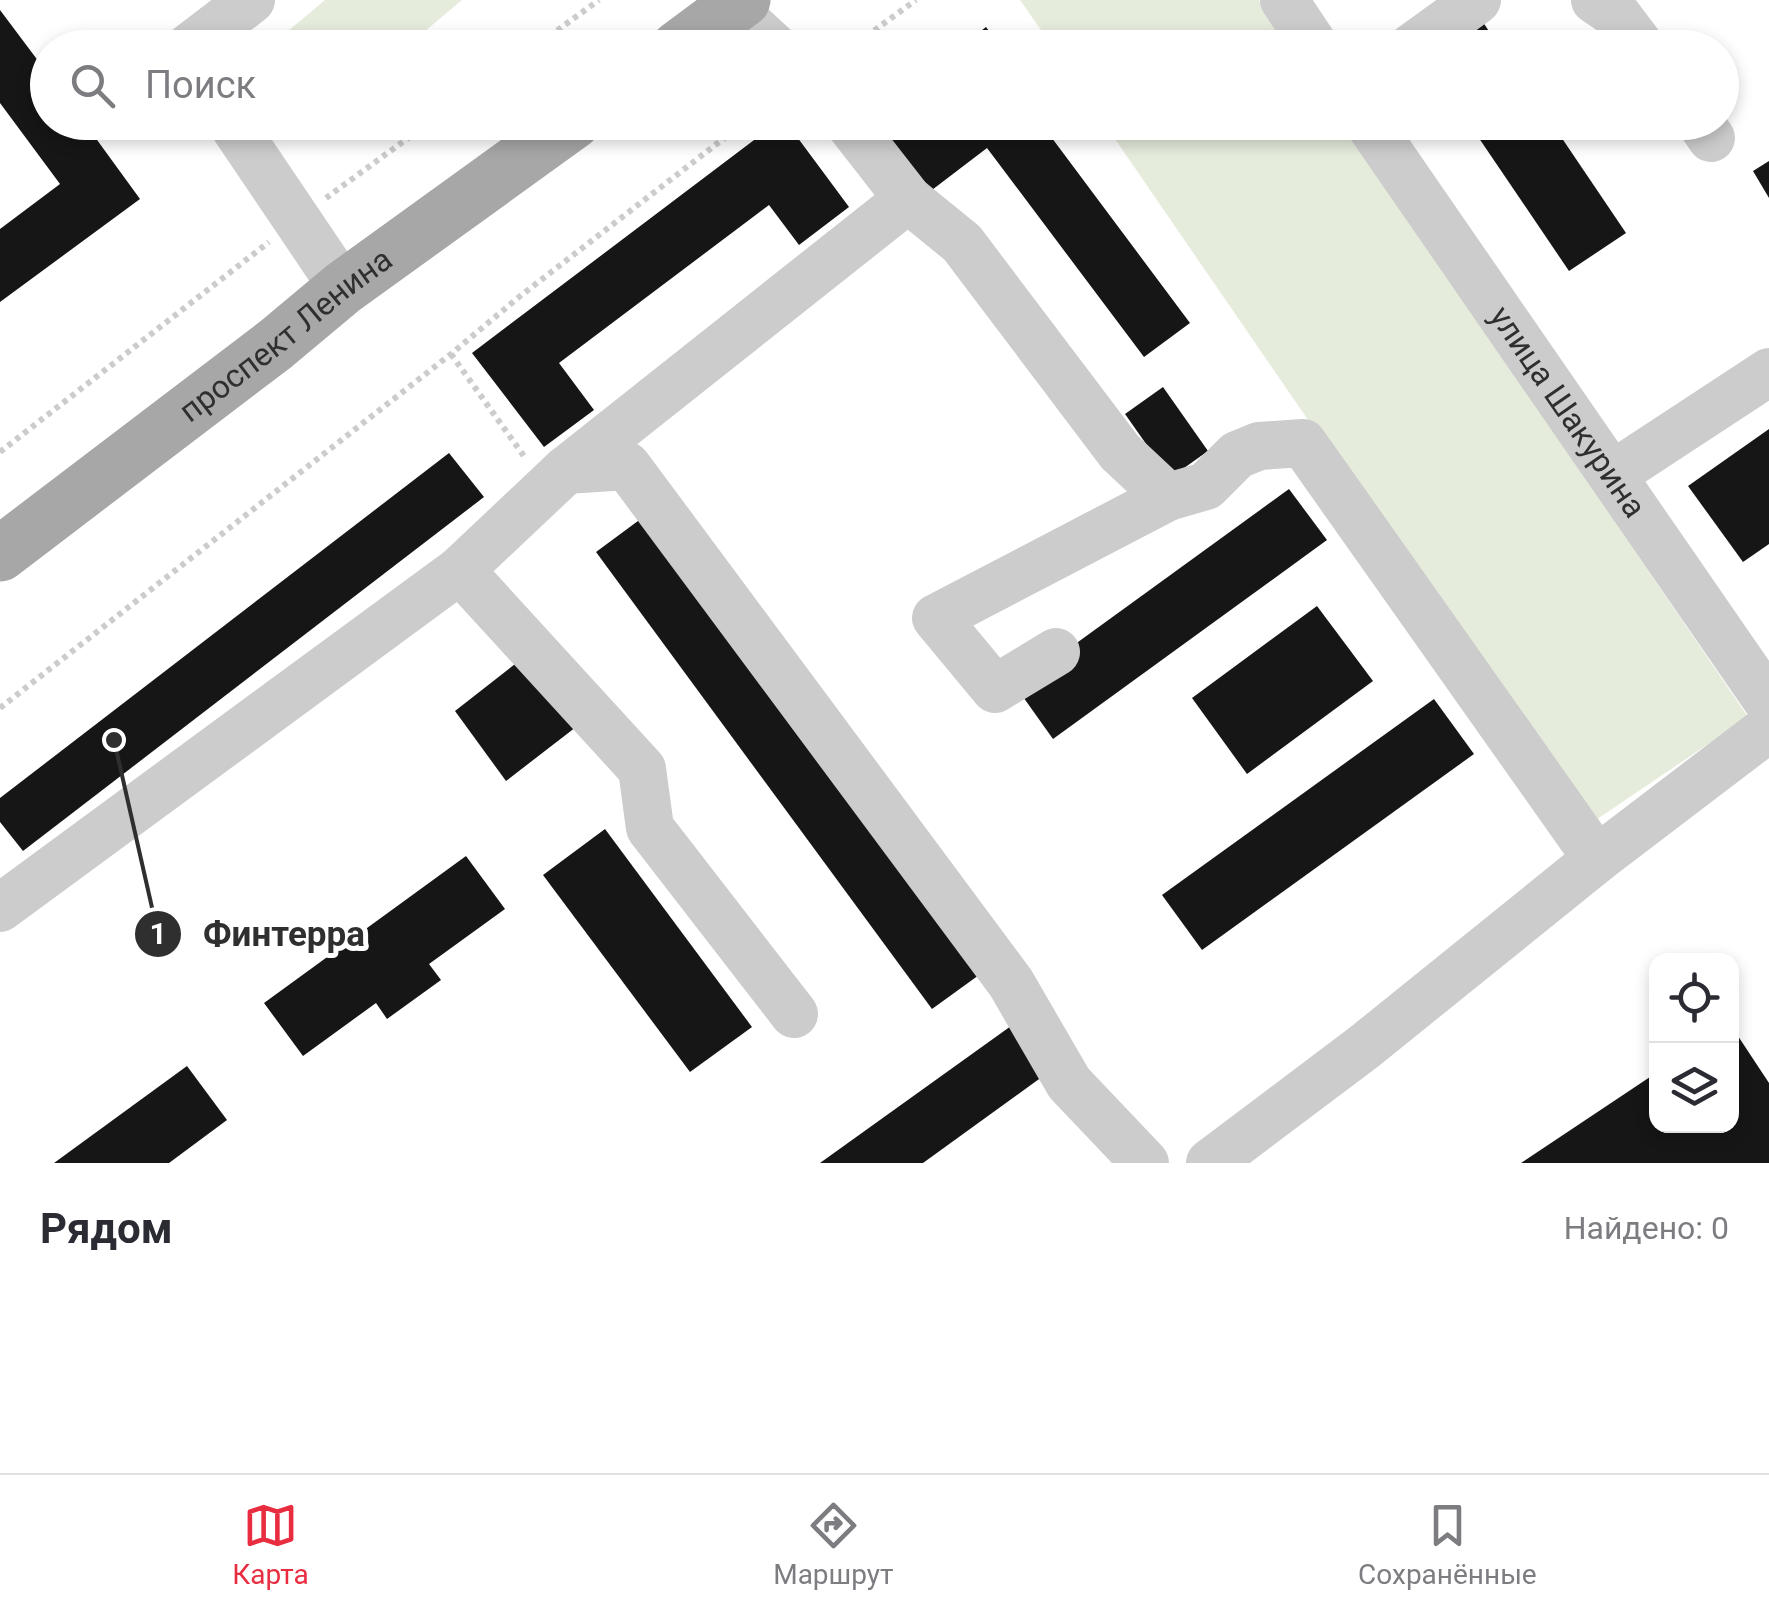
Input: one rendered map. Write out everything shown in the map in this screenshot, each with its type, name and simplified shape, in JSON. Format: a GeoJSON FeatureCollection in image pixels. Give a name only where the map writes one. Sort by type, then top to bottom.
{"type":"FeatureCollection","features":[{"type":"Feature","properties":{"kind":"main road"},"geometry":{"type":"LineString","coordinates":[[703,30],[738,4]]}},
{"type":"Feature","properties":{"kind":"main road","name":"проспект Ленина"},"geometry":{"type":"LineString","coordinates":[[0,554],[276,344],[343,288],[549,140]]}},
{"type":"Feature","properties":{"kind":"street"},"geometry":{"type":"LineString","coordinates":[[212,30],[251,0]]}},
{"type":"Feature","properties":{"kind":"street"},"geometry":{"type":"LineString","coordinates":[[1284,0],[1304,30]]}},
{"type":"Feature","properties":{"kind":"street"},"geometry":{"type":"LineString","coordinates":[[1436,30],[1478,0]]}},
{"type":"Feature","properties":{"kind":"street"},"geometry":{"type":"LineString","coordinates":[[1595,0],[1618,15],[1629,30]]}},
{"type":"Feature","properties":{"kind":"street"},"geometry":{"type":"LineString","coordinates":[[738,4],[760,30]]}},
{"type":"Feature","properties":{"kind":"street"},"geometry":{"type":"LineString","coordinates":[[243,140],[343,288]]}},
{"type":"Feature","properties":{"kind":"street"},"geometry":{"type":"LineString","coordinates":[[862,140],[908,200],[962,243],[1120,452],[1168,497]]}},
{"type":"Feature","properties":{"kind":"street","name":"улица Шакурина"},"geometry":{"type":"LineString","coordinates":[[1380,140],[1769,703]]}},
{"type":"Feature","properties":{"kind":"street"},"geometry":{"type":"LineString","coordinates":[[0,908],[460,570],[556,478],[908,200]]}},
{"type":"Feature","properties":{"kind":"street"},"geometry":{"type":"LineString","coordinates":[[1612,474],[1769,372]]}},
{"type":"Feature","properties":{"kind":"street"},"geometry":{"type":"LineString","coordinates":[[1056,652],[995,689],[936,618],[1168,497],[1206,486],[1238,455],[1259,446],[1303,443],[1597,859]]}},
{"type":"Feature","properties":{"kind":"street"},"geometry":{"type":"LineString","coordinates":[[556,478],[626,466],[1010,982],[1068,1083],[1145,1163]]}},
{"type":"Feature","properties":{"kind":"street"},"geometry":{"type":"LineString","coordinates":[[460,570],[642,769],[650,828],[794,1014]]}},
{"type":"Feature","properties":{"kind":"street"},"geometry":{"type":"LineString","coordinates":[[1210,1163],[1364,1047],[1597,859],[1769,728]]}},
{"type":"Feature","properties":{"kind":"path"},"geometry":{"type":"LineString","coordinates":[[557,30],[598,0]]}},
{"type":"Feature","properties":{"kind":"path"},"geometry":{"type":"LineString","coordinates":[[875,30],[916,0]]}},
{"type":"Feature","properties":{"kind":"path"},"geometry":{"type":"LineString","coordinates":[[0,452],[406,140]]}},
{"type":"Feature","properties":{"kind":"path"},"geometry":{"type":"LineString","coordinates":[[0,708],[722,140]]}},
{"type":"Feature","properties":{"kind":"path"},"geometry":{"type":"LineString","coordinates":[[451,354],[556,478]]}},
{"type":"Feature","properties":{"kind":"green space"},"geometry":{"type":"Polygon","coordinates":[[[325,0],[462,0],[426,30],[289,30],[325,0]]]}},
{"type":"Feature","properties":{"kind":"green space"},"geometry":{"type":"Polygon","coordinates":[[[1020,0],[1259,0],[1280,30],[1041,30],[1020,0]]]}},
{"type":"Feature","properties":{"kind":"green space"},"geometry":{"type":"Polygon","coordinates":[[[1116,140],[1355,140],[1748,717],[1587,826],[1116,140]]]}},
{"type":"Feature","properties":{"kind":"building"},"geometry":{"type":"Polygon","coordinates":[[[0,10],[30,50],[30,140],[97,140],[140,199],[0,302],[0,229],[60,184],[0,103],[0,10]]]}},
{"type":"Feature","properties":{"kind":"building"},"geometry":{"type":"Polygon","coordinates":[[[1477,13],[1488,30],[1452,30],[1477,13]]]}},
{"type":"Feature","properties":{"kind":"building"},"geometry":{"type":"Polygon","coordinates":[[[754,140],[799,140],[849,207],[799,245],[769,205],[559,363],[594,410],[544,447],[472,353],[754,140]]]}},
{"type":"Feature","properties":{"kind":"building"},"geometry":{"type":"Polygon","coordinates":[[[888,140],[1053,140],[1190,323],[1144,357],[987,148],[928,193],[888,140]]]}},
{"type":"Feature","properties":{"kind":"building"},"geometry":{"type":"Polygon","coordinates":[[[1480,140],[1563,140],[1626,233],[1569,271],[1480,140]]]}},
{"type":"Feature","properties":{"kind":"building"},"geometry":{"type":"Polygon","coordinates":[[[1769,161],[1769,198],[1753,171],[1769,161]]]}},
{"type":"Feature","properties":{"kind":"building"},"geometry":{"type":"Polygon","coordinates":[[[1163,387],[1208,451],[1170,478],[1125,414],[1163,387]]]}},
{"type":"Feature","properties":{"kind":"building"},"geometry":{"type":"Polygon","coordinates":[[[1769,429],[1769,544],[1743,562],[1688,486],[1769,429]]]}},
{"type":"Feature","properties":{"kind":"building"},"geometry":{"type":"Polygon","coordinates":[[[449,453],[484,497],[23,851],[0,822],[0,798],[449,453]]]}},
{"type":"Feature","properties":{"kind":"building"},"geometry":{"type":"Polygon","coordinates":[[[1289,489],[1327,540],[1053,739],[1016,687],[1289,489]]]}},
{"type":"Feature","properties":{"kind":"building"},"geometry":{"type":"Polygon","coordinates":[[[642,518],[979,975],[932,1009],[596,552],[642,518]]]}},
{"type":"Feature","properties":{"kind":"building"},"geometry":{"type":"Polygon","coordinates":[[[1317,606],[1373,681],[1247,774],[1192,698],[1317,606]]]}},
{"type":"Feature","properties":{"kind":"building"},"geometry":{"type":"Polygon","coordinates":[[[524,657],[576,727],[506,781],[455,711],[524,657]]]}},
{"type":"Feature","properties":{"kind":"building"},"geometry":{"type":"Polygon","coordinates":[[[1434,699],[1474,754],[1202,950],[1162,895],[1434,699]]]}},
{"type":"Feature","properties":{"kind":"building"},"geometry":{"type":"Polygon","coordinates":[[[605,829],[752,1027],[690,1072],[543,875],[605,829]]]}},
{"type":"Feature","properties":{"kind":"building"},"geometry":{"type":"Polygon","coordinates":[[[466,856],[505,909],[429,964],[441,980],[387,1019],[376,1003],[303,1056],[264,1003],[466,856]]]}},
{"type":"Feature","properties":{"kind":"building"},"geometry":{"type":"Polygon","coordinates":[[[1011,1026],[1046,1074],[923,1163],[820,1163],[1011,1026]]]}},
{"type":"Feature","properties":{"kind":"building"},"geometry":{"type":"Polygon","coordinates":[[[1739,1038],[1769,1083],[1769,1163],[1521,1163],[1649,1078],[1649,1133],[1739,1133],[1739,1038]]]}},
{"type":"Feature","properties":{"kind":"building"},"geometry":{"type":"Polygon","coordinates":[[[187,1066],[227,1120],[169,1163],[54,1163],[187,1066]]]}},
{"type":"Feature","properties":{"kind":"place","name":"Финтерра"},"geometry":{"type":"Point","coordinates":[114,740]}}]}
